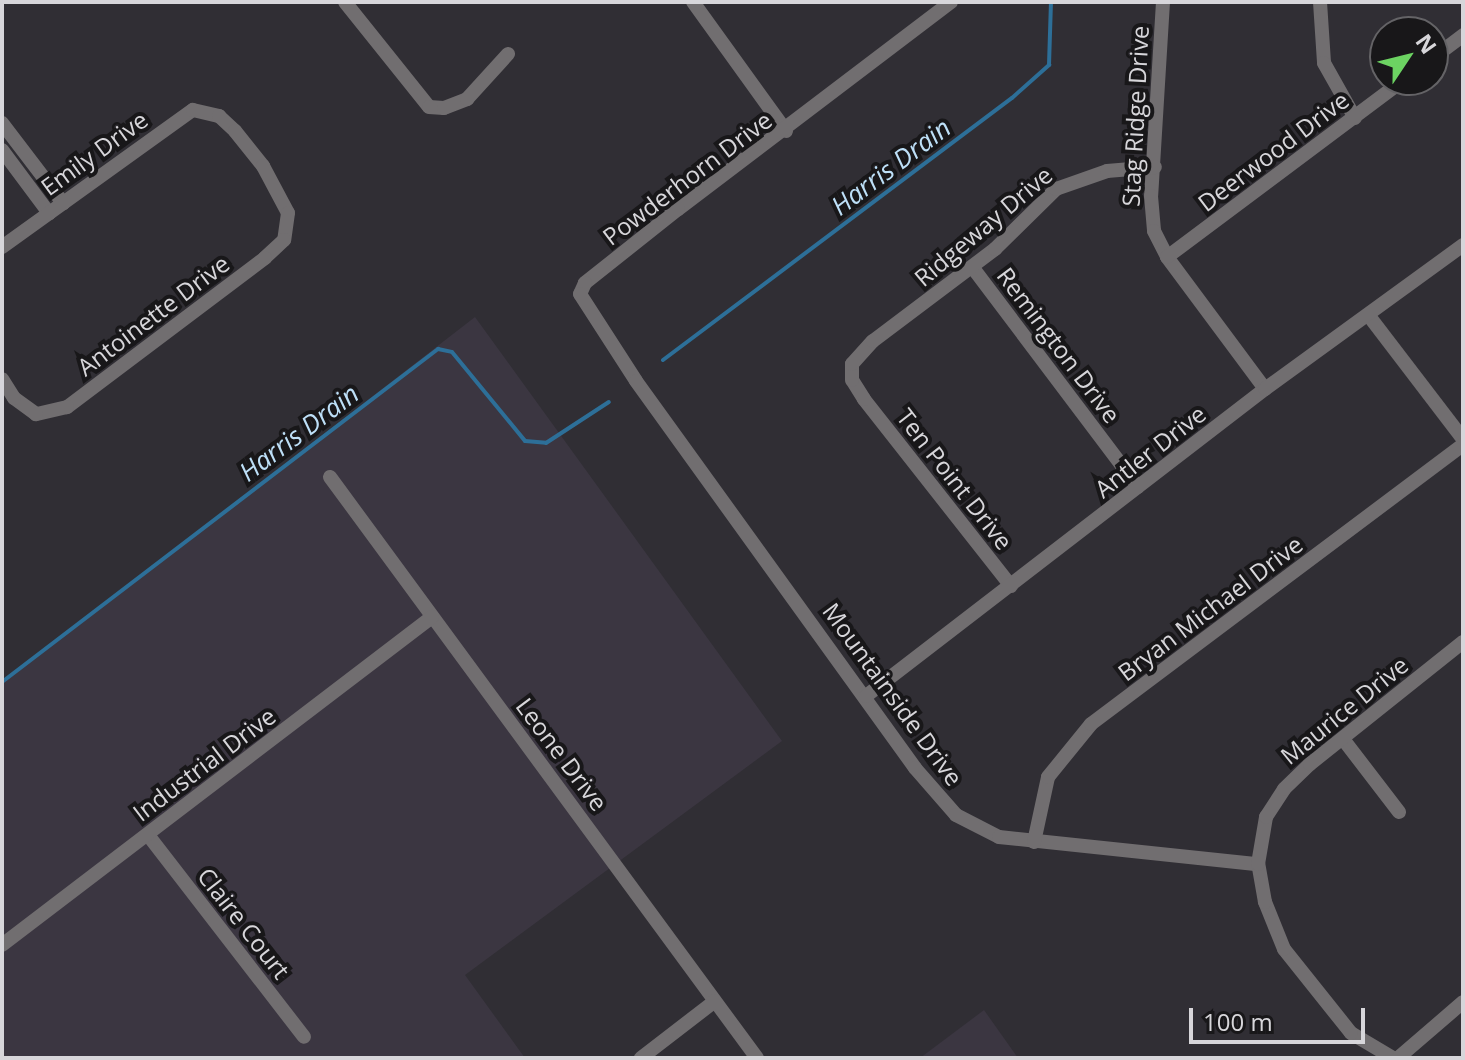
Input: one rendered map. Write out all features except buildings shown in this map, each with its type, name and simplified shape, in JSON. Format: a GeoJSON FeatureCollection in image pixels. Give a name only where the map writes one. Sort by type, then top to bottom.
{"type":"FeatureCollection","features":[{"type":"Feature","properties":{"kind":"street"},"geometry":{"type":"LineString","coordinates":[[345,2],[429,107],[444,108],[467,99],[508,54]]}},
{"type":"Feature","properties":{"kind":"street"},"geometry":{"type":"LineString","coordinates":[[693,2],[786,131]]}},
{"type":"Feature","properties":{"kind":"street","name":"Powderhorn Drive"},"geometry":{"type":"LineString","coordinates":[[669,427],[580,294],[585,283],[951,2]]}},
{"type":"Feature","properties":{"kind":"street","name":"Stag Ridge Drive"},"geometry":{"type":"LineString","coordinates":[[1163,2],[1151,215],[1167,257],[1265,389]]}},
{"type":"Feature","properties":{"kind":"street"},"geometry":{"type":"LineString","coordinates":[[1320,2],[1324,63],[1355,118]]}},
{"type":"Feature","properties":{"kind":"street","name":"Deerwood Drive"},"geometry":{"type":"LineString","coordinates":[[1167,257],[1383,96]]}},
{"type":"Feature","properties":{"kind":"street","name":"Antoinette Drive"},"geometry":{"type":"LineString","coordinates":[[2,379],[14,398],[36,414],[67,407],[265,258],[284,240],[289,228],[283,197],[263,166],[219,116],[193,110],[174,123]]}},
{"type":"Feature","properties":{"kind":"street","name":"Emily Drive"},"geometry":{"type":"LineString","coordinates":[[2,247],[174,123]]}},
{"type":"Feature","properties":{"kind":"street"},"geometry":{"type":"LineString","coordinates":[[4,128],[63,203]]}},
{"type":"Feature","properties":{"kind":"street"},"geometry":{"type":"LineString","coordinates":[[2,150],[49,213]]}},
{"type":"Feature","properties":{"kind":"street","name":"Ridgeway Drive"},"geometry":{"type":"LineString","coordinates":[[864,399],[852,380],[857,354],[973,268],[1056,189],[1107,171],[1155,167]]}},
{"type":"Feature","properties":{"kind":"street","name":"Antler Drive"},"geometry":{"type":"LineString","coordinates":[[866,696],[1265,389],[1463,245]]}},
{"type":"Feature","properties":{"kind":"street","name":"Remington Drive"},"geometry":{"type":"LineString","coordinates":[[973,268],[1138,487]]}},
{"type":"Feature","properties":{"kind":"street"},"geometry":{"type":"LineString","coordinates":[[1369,316],[1463,442]]}},
{"type":"Feature","properties":{"kind":"street","name":"Ten Point Drive"},"geometry":{"type":"LineString","coordinates":[[864,399],[1011,586]]}},
{"type":"Feature","properties":{"kind":"street","name":"Mountainside Drive"},"geometry":{"type":"LineString","coordinates":[[669,427],[915,768],[956,815],[999,837],[1258,864]]}},
{"type":"Feature","properties":{"kind":"street","name":"Bryan Michael Drive"},"geometry":{"type":"LineString","coordinates":[[1034,842],[1048,777],[1091,724],[1463,442]]}},
{"type":"Feature","properties":{"kind":"street","name":"Leone Drive"},"geometry":{"type":"LineString","coordinates":[[330,477],[757,1058]]}},
{"type":"Feature","properties":{"kind":"street","name":"Industrial Drive"},"geometry":{"type":"LineString","coordinates":[[2,945],[432,617]]}},
{"type":"Feature","properties":{"kind":"street","name":"Maurice Drive"},"geometry":{"type":"LineString","coordinates":[[1396,1058],[1351,1033],[1284,949],[1265,902],[1258,864],[1266,817],[1284,789],[1463,642]]}},
{"type":"Feature","properties":{"kind":"street"},"geometry":{"type":"LineString","coordinates":[[1343,739],[1399,812]]}},
{"type":"Feature","properties":{"kind":"street","name":"Claire Court"},"geometry":{"type":"LineString","coordinates":[[148,835],[304,1037]]}},
{"type":"Feature","properties":{"kind":"street"},"geometry":{"type":"LineString","coordinates":[[641,1058],[715,1001]]}},
{"type":"Feature","properties":{"kind":"street"},"geometry":{"type":"LineString","coordinates":[[1396,1058],[1463,1002]]}},
{"type":"Feature","properties":{"kind":"shaded area"},"geometry":{"type":"Polygon","coordinates":[[[475,317],[782,741],[465,975],[525,1058],[2,1058],[2,683],[475,317]]]}},
{"type":"Feature","properties":{"kind":"shaded area"},"geometry":{"type":"Polygon","coordinates":[[[984,1010],[1018,1058],[920,1058],[984,1010]]]}},
{"type":"Feature","properties":{"kind":"waterway","name":"Harris Drain"},"geometry":{"type":"LineString","coordinates":[[663,360],[1012,98],[1049,65],[1051,2]]}},
{"type":"Feature","properties":{"kind":"waterway","name":"Harris Drain"},"geometry":{"type":"LineString","coordinates":[[2,682],[438,349],[452,352],[525,441],[546,443],[609,402]]}}]}
